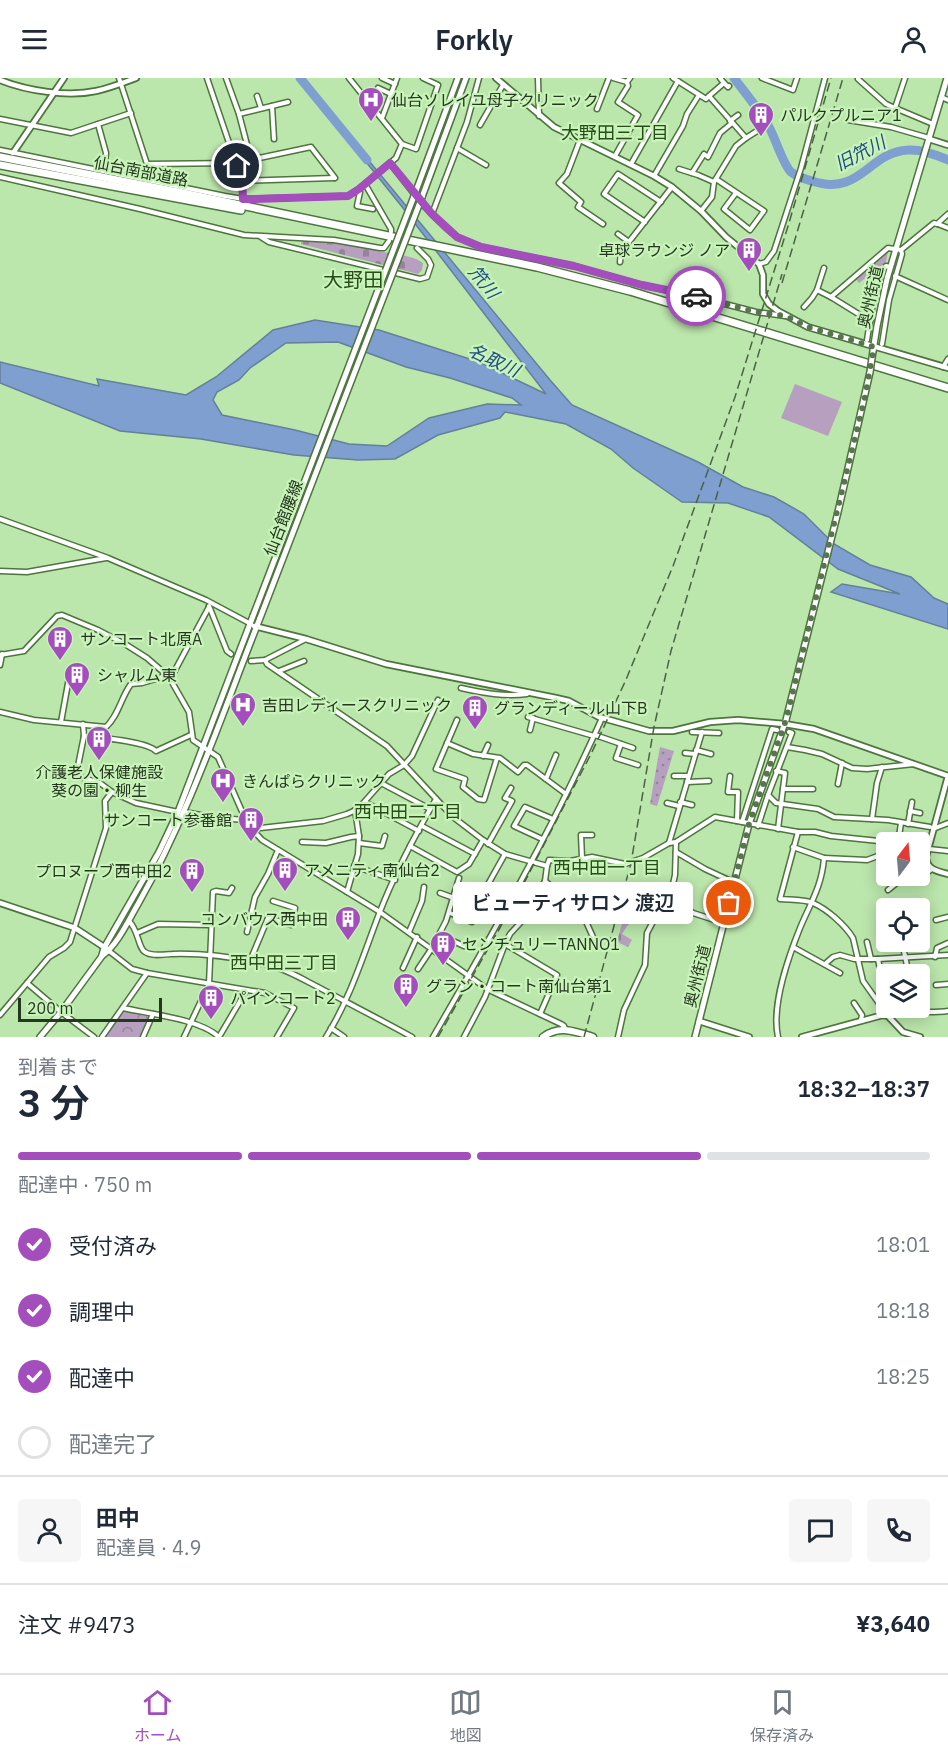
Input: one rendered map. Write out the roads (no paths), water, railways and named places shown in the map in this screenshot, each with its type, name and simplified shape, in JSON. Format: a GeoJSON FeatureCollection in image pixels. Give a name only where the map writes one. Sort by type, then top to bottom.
{"type":"FeatureCollection","features":[{"type":"Feature","properties":{"kind":"highway","name":"仙台南部道路"},"geometry":{"type":"LineString","coordinates":[[0,157],[183,193],[417,245],[467,252],[537,267],[630,291],[948,388]]}},
{"type":"Feature","properties":{"kind":"highway","name":"仙台南部道路"},"geometry":{"type":"LineString","coordinates":[[0,165],[347,229]]}},
{"type":"Feature","properties":{"kind":"main road","name":"仙台館腰線"},"geometry":{"type":"LineString","coordinates":[[40,1037],[128,920],[158,867],[254,626],[458,78]]}},
{"type":"Feature","properties":{"kind":"main road","name":"仙台館腰線"},"geometry":{"type":"LineString","coordinates":[[256,617],[422,197],[466,78]]}},
{"type":"Feature","properties":{"kind":"main road"},"geometry":{"type":"LineString","coordinates":[[928,140],[945,98],[947,78]]}},
{"type":"Feature","properties":{"kind":"main road","name":"奥州街道"},"geometry":{"type":"LineString","coordinates":[[695,1037],[749,824],[785,722],[867,386],[880,308],[890,267],[898,250],[928,140]]}},
{"type":"Feature","properties":{"kind":"main road","name":"仙台館腰線"},"geometry":{"type":"LineString","coordinates":[[107,949],[181,812]]}},
{"type":"Feature","properties":{"kind":"main road"},"geometry":{"type":"LineString","coordinates":[[543,1037],[550,1032],[565,1029],[593,1037]]}},
{"type":"Feature","properties":{"kind":"street"},"geometry":{"type":"LineString","coordinates":[[13,153],[56,93],[64,78]]}},
{"type":"Feature","properties":{"kind":"street"},"geometry":{"type":"LineString","coordinates":[[0,80],[56,93],[84,93],[98,91],[120,81],[136,78]]}},
{"type":"Feature","properties":{"kind":"street"},"geometry":{"type":"LineString","coordinates":[[207,78],[242,181],[243,199]]}},
{"type":"Feature","properties":{"kind":"street"},"geometry":{"type":"LineString","coordinates":[[226,78],[239,114],[251,160]]}},
{"type":"Feature","properties":{"kind":"street"},"geometry":{"type":"LineString","coordinates":[[349,78],[402,144],[416,149],[438,85],[423,78]]}},
{"type":"Feature","properties":{"kind":"street"},"geometry":{"type":"LineString","coordinates":[[382,78],[395,84]]}},
{"type":"Feature","properties":{"kind":"street"},"geometry":{"type":"LineString","coordinates":[[382,118],[397,78]]}},
{"type":"Feature","properties":{"kind":"street"},"geometry":{"type":"LineString","coordinates":[[432,214],[467,122],[479,78]]}},
{"type":"Feature","properties":{"kind":"street"},"geometry":{"type":"LineString","coordinates":[[496,78],[554,127],[654,176],[672,187],[701,211],[726,237],[759,264],[764,275],[762,288],[766,300],[777,311],[808,327],[873,349],[945,368],[948,359]]}},
{"type":"Feature","properties":{"kind":"street"},"geometry":{"type":"LineString","coordinates":[[538,78],[539,116]]}},
{"type":"Feature","properties":{"kind":"street"},"geometry":{"type":"LineString","coordinates":[[597,109],[611,78],[628,80],[628,86],[618,102],[638,115],[615,156]]}},
{"type":"Feature","properties":{"kind":"street"},"geometry":{"type":"LineString","coordinates":[[720,78],[729,86]]}},
{"type":"Feature","properties":{"kind":"street"},"geometry":{"type":"LineString","coordinates":[[762,78],[793,90],[797,78]]}},
{"type":"Feature","properties":{"kind":"street"},"geometry":{"type":"LineString","coordinates":[[759,264],[766,262],[774,251],[801,168],[825,78]]}},
{"type":"Feature","properties":{"kind":"street"},"geometry":{"type":"LineString","coordinates":[[894,108],[905,78]]}},
{"type":"Feature","properties":{"kind":"street"},"geometry":{"type":"LineString","coordinates":[[630,164],[675,79],[706,99],[724,83]]}},
{"type":"Feature","properties":{"kind":"street"},"geometry":{"type":"LineString","coordinates":[[858,79],[886,104],[933,124]]}},
{"type":"Feature","properties":{"kind":"street"},"geometry":{"type":"LineString","coordinates":[[120,81],[147,165],[144,179]]}},
{"type":"Feature","properties":{"kind":"street"},"geometry":{"type":"LineString","coordinates":[[480,125],[503,85]]}},
{"type":"Feature","properties":{"kind":"street"},"geometry":{"type":"LineString","coordinates":[[378,88],[391,94]]}},
{"type":"Feature","properties":{"kind":"street"},"geometry":{"type":"LineString","coordinates":[[654,176],[699,95]]}},
{"type":"Feature","properties":{"kind":"street"},"geometry":{"type":"LineString","coordinates":[[257,96],[261,108]]}},
{"type":"Feature","properties":{"kind":"street"},"geometry":{"type":"LineString","coordinates":[[709,96],[746,138]]}},
{"type":"Feature","properties":{"kind":"street"},"geometry":{"type":"LineString","coordinates":[[239,114],[288,102]]}},
{"type":"Feature","properties":{"kind":"street"},"geometry":{"type":"LineString","coordinates":[[272,106],[274,139]]}},
{"type":"Feature","properties":{"kind":"street"},"geometry":{"type":"LineString","coordinates":[[0,119],[71,134],[131,113]]}},
{"type":"Feature","properties":{"kind":"street"},"geometry":{"type":"LineString","coordinates":[[692,173],[704,154],[708,156],[720,133],[738,115]]}},
{"type":"Feature","properties":{"kind":"street"},"geometry":{"type":"LineString","coordinates":[[848,120],[891,127],[948,145]]}},
{"type":"Feature","properties":{"kind":"street"},"geometry":{"type":"LineString","coordinates":[[98,124],[106,153],[104,171]]}},
{"type":"Feature","properties":{"kind":"street"},"geometry":{"type":"LineString","coordinates":[[701,211],[712,197],[715,181],[736,146],[758,131]]}},
{"type":"Feature","properties":{"kind":"street"},"geometry":{"type":"LineString","coordinates":[[580,140],[567,174],[560,183],[581,202],[578,207],[603,224]]}},
{"type":"Feature","properties":{"kind":"street"},"geometry":{"type":"LineString","coordinates":[[0,150],[243,199],[351,194],[396,158],[402,144]]}},
{"type":"Feature","properties":{"kind":"street"},"geometry":{"type":"LineString","coordinates":[[147,165],[236,163],[311,147],[335,178],[242,181]]}},
{"type":"Feature","properties":{"kind":"street"},"geometry":{"type":"LineString","coordinates":[[457,148],[484,162]]}},
{"type":"Feature","properties":{"kind":"street"},"geometry":{"type":"LineString","coordinates":[[389,164],[432,214],[457,237],[481,247],[565,264],[756,312],[786,316]]}},
{"type":"Feature","properties":{"kind":"street"},"geometry":{"type":"LineString","coordinates":[[679,169],[715,181],[736,193],[764,212],[750,230],[724,209],[736,193]]}},
{"type":"Feature","properties":{"kind":"street"},"geometry":{"type":"LineString","coordinates":[[645,222],[604,194],[618,174],[661,202]]}},
{"type":"Feature","properties":{"kind":"street"},"geometry":{"type":"LineString","coordinates":[[0,177],[244,235],[334,240],[380,248],[384,248],[389,241]]}},
{"type":"Feature","properties":{"kind":"street"},"geometry":{"type":"LineString","coordinates":[[366,183],[391,232]]}},
{"type":"Feature","properties":{"kind":"street"},"geometry":{"type":"LineString","coordinates":[[620,262],[621,252],[672,187]]}},
{"type":"Feature","properties":{"kind":"street"},"geometry":{"type":"LineString","coordinates":[[359,189],[357,206],[373,209]]}},
{"type":"Feature","properties":{"kind":"street"},"geometry":{"type":"LineString","coordinates":[[937,224],[948,214]]}},
{"type":"Feature","properties":{"kind":"street"},"geometry":{"type":"LineString","coordinates":[[898,250],[934,223],[948,228]]}},
{"type":"Feature","properties":{"kind":"street"},"geometry":{"type":"LineString","coordinates":[[618,234],[629,242]]}},
{"type":"Feature","properties":{"kind":"street"},"geometry":{"type":"LineString","coordinates":[[260,237],[269,242],[420,279],[427,277],[431,265],[417,245]]}},
{"type":"Feature","properties":{"kind":"street"},"geometry":{"type":"LineString","coordinates":[[831,297],[888,248],[898,250],[902,254],[883,329],[882,344]]}},
{"type":"Feature","properties":{"kind":"street"},"geometry":{"type":"LineString","coordinates":[[867,340],[882,270],[886,266],[890,267]]}},
{"type":"Feature","properties":{"kind":"street"},"geometry":{"type":"LineString","coordinates":[[804,307],[817,290],[824,268]]}},
{"type":"Feature","properties":{"kind":"street"},"geometry":{"type":"LineString","coordinates":[[895,276],[948,300]]}},
{"type":"Feature","properties":{"kind":"street"},"geometry":{"type":"LineString","coordinates":[[817,290],[871,320]]}},
{"type":"Feature","properties":{"kind":"street"},"geometry":{"type":"LineString","coordinates":[[0,519],[108,558],[206,600],[254,626],[306,639],[386,664],[568,701],[591,714],[638,729],[673,731],[726,720],[785,722],[814,729],[948,776],[930,833]]}},
{"type":"Feature","properties":{"kind":"street"},"geometry":{"type":"LineString","coordinates":[[0,571],[27,572],[108,558]]}},
{"type":"Feature","properties":{"kind":"street"},"geometry":{"type":"LineString","coordinates":[[206,600],[227,651],[231,654]]}},
{"type":"Feature","properties":{"kind":"street"},"geometry":{"type":"LineString","coordinates":[[0,712],[34,720],[106,727],[112,721],[131,684],[172,674],[209,607]]}},
{"type":"Feature","properties":{"kind":"street"},"geometry":{"type":"LineString","coordinates":[[0,665],[1,655],[24,651],[57,616],[62,615],[98,630],[147,658],[169,676],[189,712],[193,740],[218,758],[246,820],[262,840],[380,912],[487,988],[561,1024],[565,1029]]}},
{"type":"Feature","properties":{"kind":"street"},"geometry":{"type":"LineString","coordinates":[[250,660],[265,660],[306,639]]}},
{"type":"Feature","properties":{"kind":"street"},"geometry":{"type":"LineString","coordinates":[[265,660],[267,664],[387,746],[468,830],[505,854],[547,866]]}},
{"type":"Feature","properties":{"kind":"street"},"geometry":{"type":"LineString","coordinates":[[279,671],[304,661]]}},
{"type":"Feature","properties":{"kind":"street"},"geometry":{"type":"LineString","coordinates":[[61,722],[69,678]]}},
{"type":"Feature","properties":{"kind":"street"},"geometry":{"type":"LineString","coordinates":[[461,688],[513,696],[531,693]]}},
{"type":"Feature","properties":{"kind":"street"},"geometry":{"type":"LineString","coordinates":[[251,829],[323,821],[355,810],[390,774],[404,765],[412,756],[438,700]]}},
{"type":"Feature","properties":{"kind":"street"},"geometry":{"type":"LineString","coordinates":[[530,730],[530,717],[633,748]]}},
{"type":"Feature","properties":{"kind":"street"},"geometry":{"type":"LineString","coordinates":[[433,1037],[531,862],[602,718]]}},
{"type":"Feature","properties":{"kind":"street"},"geometry":{"type":"LineString","coordinates":[[458,720],[436,769],[465,779],[463,787],[478,799],[484,800],[497,758]]}},
{"type":"Feature","properties":{"kind":"street"},"geometry":{"type":"LineString","coordinates":[[83,724],[84,736],[76,776],[100,783],[112,792],[136,802],[217,818],[246,820]]}},
{"type":"Feature","properties":{"kind":"street"},"geometry":{"type":"LineString","coordinates":[[739,822],[772,729],[777,730]]}},
{"type":"Feature","properties":{"kind":"street"},"geometry":{"type":"LineString","coordinates":[[692,732],[719,733]]}},
{"type":"Feature","properties":{"kind":"street"},"geometry":{"type":"LineString","coordinates":[[669,843],[702,732]]}},
{"type":"Feature","properties":{"kind":"street"},"geometry":{"type":"LineString","coordinates":[[758,826],[776,771],[792,733],[789,732]]}},
{"type":"Feature","properties":{"kind":"street"},"geometry":{"type":"LineString","coordinates":[[84,736],[149,745],[156,751],[191,735]]}},
{"type":"Feature","properties":{"kind":"street"},"geometry":{"type":"LineString","coordinates":[[447,743],[473,754],[500,758],[518,772],[524,765],[527,765],[566,794]]}},
{"type":"Feature","properties":{"kind":"street"},"geometry":{"type":"LineString","coordinates":[[621,744],[616,758],[638,765]]}},
{"type":"Feature","properties":{"kind":"street"},"geometry":{"type":"LineString","coordinates":[[483,756],[488,745]]}},
{"type":"Feature","properties":{"kind":"street"},"geometry":{"type":"LineString","coordinates":[[787,747],[822,754],[852,768],[915,764]]}},
{"type":"Feature","properties":{"kind":"street"},"geometry":{"type":"LineString","coordinates":[[685,753],[711,754]]}},
{"type":"Feature","properties":{"kind":"street"},"geometry":{"type":"LineString","coordinates":[[546,779],[556,755]]}},
{"type":"Feature","properties":{"kind":"street"},"geometry":{"type":"LineString","coordinates":[[838,784],[842,763]]}},
{"type":"Feature","properties":{"kind":"street"},"geometry":{"type":"LineString","coordinates":[[872,819],[877,783],[882,767]]}},
{"type":"Feature","properties":{"kind":"street"},"geometry":{"type":"LineString","coordinates":[[776,771],[785,773],[778,829]]}},
{"type":"Feature","properties":{"kind":"street"},"geometry":{"type":"LineString","coordinates":[[674,776],[688,776]]}},
{"type":"Feature","properties":{"kind":"street"},"geometry":{"type":"LineString","coordinates":[[730,776],[728,792],[738,792],[739,822]]}},
{"type":"Feature","properties":{"kind":"street"},"geometry":{"type":"LineString","coordinates":[[687,782],[709,781]]}},
{"type":"Feature","properties":{"kind":"street"},"geometry":{"type":"LineString","coordinates":[[381,783],[430,809]]}},
{"type":"Feature","properties":{"kind":"street"},"geometry":{"type":"LineString","coordinates":[[488,844],[512,801],[506,798],[511,788]]}},
{"type":"Feature","properties":{"kind":"street"},"geometry":{"type":"LineString","coordinates":[[783,789],[813,789]]}},
{"type":"Feature","properties":{"kind":"street"},"geometry":{"type":"LineString","coordinates":[[0,1015],[49,957],[70,942],[106,828],[105,801],[112,792]]}},
{"type":"Feature","properties":{"kind":"street"},"geometry":{"type":"LineString","coordinates":[[768,795],[776,803],[818,809],[834,817],[872,819],[931,828],[948,823]]}},
{"type":"Feature","properties":{"kind":"street"},"geometry":{"type":"LineString","coordinates":[[326,1037],[345,1001],[380,912],[410,846],[436,799]]}},
{"type":"Feature","properties":{"kind":"street"},"geometry":{"type":"LineString","coordinates":[[365,802],[419,831]]}},
{"type":"Feature","properties":{"kind":"street"},"geometry":{"type":"LineString","coordinates":[[908,824],[912,802]]}},
{"type":"Feature","properties":{"kind":"street"},"geometry":{"type":"LineString","coordinates":[[667,803],[692,805]]}},
{"type":"Feature","properties":{"kind":"street"},"geometry":{"type":"LineString","coordinates":[[542,839],[514,826],[525,807],[553,819]]}},
{"type":"Feature","properties":{"kind":"street"},"geometry":{"type":"LineString","coordinates":[[347,892],[359,843],[355,810]]}},
{"type":"Feature","properties":{"kind":"street"},"geometry":{"type":"LineString","coordinates":[[910,811],[920,813]]}},
{"type":"Feature","properties":{"kind":"street"},"geometry":{"type":"LineString","coordinates":[[464,1037],[485,997],[510,934],[522,921],[545,881],[549,860],[570,861],[582,858],[601,858],[625,864],[644,858],[669,843],[676,842],[715,817],[798,832],[815,832],[876,841]]}},
{"type":"Feature","properties":{"kind":"street"},"geometry":{"type":"LineString","coordinates":[[900,832],[901,823]]}},
{"type":"Feature","properties":{"kind":"street"},"geometry":{"type":"LineString","coordinates":[[422,826],[475,854]]}},
{"type":"Feature","properties":{"kind":"street"},"geometry":{"type":"LineString","coordinates":[[798,832],[780,899],[812,903],[833,917],[850,934],[853,938],[863,981],[876,999]]}},
{"type":"Feature","properties":{"kind":"street"},"geometry":{"type":"LineString","coordinates":[[582,858],[581,835],[592,835]]}},
{"type":"Feature","properties":{"kind":"street"},"geometry":{"type":"LineString","coordinates":[[302,842],[326,843],[359,836]]}},
{"type":"Feature","properties":{"kind":"street"},"geometry":{"type":"LineString","coordinates":[[359,843],[382,846],[385,836]]}},
{"type":"Feature","properties":{"kind":"street"},"geometry":{"type":"LineString","coordinates":[[410,846],[457,872],[469,864],[483,840]]}},
{"type":"Feature","properties":{"kind":"street"},"geometry":{"type":"LineString","coordinates":[[618,1037],[624,1011],[645,965],[647,933],[668,895],[675,875],[676,842]]}},
{"type":"Feature","properties":{"kind":"street"},"geometry":{"type":"LineString","coordinates":[[793,847],[824,858],[867,860],[876,857]]}},
{"type":"Feature","properties":{"kind":"street"},"geometry":{"type":"LineString","coordinates":[[930,849],[948,851]]}},
{"type":"Feature","properties":{"kind":"street"},"geometry":{"type":"LineString","coordinates":[[247,932],[255,897],[278,850]]}},
{"type":"Feature","properties":{"kind":"street"},"geometry":{"type":"LineString","coordinates":[[676,852],[735,884]]}},
{"type":"Feature","properties":{"kind":"street"},"geometry":{"type":"LineString","coordinates":[[493,902],[482,895],[505,854]]}},
{"type":"Feature","properties":{"kind":"street"},"geometry":{"type":"LineString","coordinates":[[778,1037],[776,1021],[781,990],[800,927],[823,875],[824,858]]}},
{"type":"Feature","properties":{"kind":"street"},"geometry":{"type":"LineString","coordinates":[[354,866],[395,880]]}},
{"type":"Feature","properties":{"kind":"street"},"geometry":{"type":"LineString","coordinates":[[930,866],[948,874]]}},
{"type":"Feature","properties":{"kind":"street"},"geometry":{"type":"LineString","coordinates":[[418,969],[440,935],[450,913],[459,878]]}},
{"type":"Feature","properties":{"kind":"street"},"geometry":{"type":"LineString","coordinates":[[545,881],[578,909],[593,937]]}},
{"type":"Feature","properties":{"kind":"street"},"geometry":{"type":"LineString","coordinates":[[888,890],[893,886]]}},
{"type":"Feature","properties":{"kind":"street"},"geometry":{"type":"LineString","coordinates":[[409,932],[422,901],[424,887]]}},
{"type":"Feature","properties":{"kind":"street"},"geometry":{"type":"LineString","coordinates":[[184,1037],[209,984],[213,892],[229,893],[232,888]]}},
{"type":"Feature","properties":{"kind":"street"},"geometry":{"type":"LineString","coordinates":[[440,893],[454,898]]}},
{"type":"Feature","properties":{"kind":"street"},"geometry":{"type":"LineString","coordinates":[[668,895],[693,913],[724,923]]}},
{"type":"Feature","properties":{"kind":"street"},"geometry":{"type":"LineString","coordinates":[[250,961],[268,918],[291,924],[295,908],[273,901]]}},
{"type":"Feature","properties":{"kind":"street"},"geometry":{"type":"LineString","coordinates":[[0,903],[75,927],[132,969],[265,993],[294,1008],[277,1037]]}},
{"type":"Feature","properties":{"kind":"street"},"geometry":{"type":"LineString","coordinates":[[450,913],[472,922]]}},
{"type":"Feature","properties":{"kind":"street"},"geometry":{"type":"LineString","coordinates":[[936,920],[948,917]]}},
{"type":"Feature","properties":{"kind":"street"},"geometry":{"type":"LineString","coordinates":[[128,920],[134,925],[144,952],[209,955],[276,967],[412,1037]]}},
{"type":"Feature","properties":{"kind":"street"},"geometry":{"type":"LineString","coordinates":[[137,933],[158,924],[211,925]]}},
{"type":"Feature","properties":{"kind":"street"},"geometry":{"type":"LineString","coordinates":[[440,935],[464,946]]}},
{"type":"Feature","properties":{"kind":"street"},"geometry":{"type":"LineString","coordinates":[[403,968],[417,937]]}},
{"type":"Feature","properties":{"kind":"street"},"geometry":{"type":"LineString","coordinates":[[867,942],[871,959]]}},
{"type":"Feature","properties":{"kind":"street"},"geometry":{"type":"LineString","coordinates":[[505,944],[557,975],[540,1014]]}},
{"type":"Feature","properties":{"kind":"street"},"geometry":{"type":"LineString","coordinates":[[935,957],[937,948],[948,944]]}},
{"type":"Feature","properties":{"kind":"street"},"geometry":{"type":"LineString","coordinates":[[793,947],[840,973]]}},
{"type":"Feature","properties":{"kind":"street"},"geometry":{"type":"LineString","coordinates":[[904,952],[907,964]]}},
{"type":"Feature","properties":{"kind":"street"},"geometry":{"type":"LineString","coordinates":[[825,964],[833,957],[840,955],[858,959],[948,955]]}},
{"type":"Feature","properties":{"kind":"street"},"geometry":{"type":"LineString","coordinates":[[878,959],[879,964]]}},
{"type":"Feature","properties":{"kind":"street"},"geometry":{"type":"LineString","coordinates":[[102,1037],[147,973]]}},
{"type":"Feature","properties":{"kind":"street"},"geometry":{"type":"LineString","coordinates":[[27,982],[94,1037]]}},
{"type":"Feature","properties":{"kind":"street"},"geometry":{"type":"LineString","coordinates":[[936,985],[948,984]]}},
{"type":"Feature","properties":{"kind":"street"},"geometry":{"type":"LineString","coordinates":[[123,1008],[191,1022],[210,1029],[219,1037],[246,991]]}},
{"type":"Feature","properties":{"kind":"street"},"geometry":{"type":"LineString","coordinates":[[854,1003],[862,1015],[861,1020]]}},
{"type":"Feature","properties":{"kind":"street"},"geometry":{"type":"LineString","coordinates":[[930,1013],[948,1011]]}},
{"type":"Feature","properties":{"kind":"street"},"geometry":{"type":"LineString","coordinates":[[143,1037],[153,1014]]}},
{"type":"Feature","properties":{"kind":"street"},"geometry":{"type":"LineString","coordinates":[[802,1037],[876,1017]]}},
{"type":"Feature","properties":{"kind":"street"},"geometry":{"type":"LineString","coordinates":[[890,1018],[902,1034],[920,1037]]}},
{"type":"Feature","properties":{"kind":"street"},"geometry":{"type":"LineString","coordinates":[[699,1021],[749,1037]]}},
{"type":"Feature","properties":{"kind":"street"},"geometry":{"type":"LineString","coordinates":[[332,1028],[344,1037]]}},
{"type":"Feature","properties":{"kind":"water"},"geometry":{"type":"Polygon","coordinates":[[[360,150],[572,405],[698,462],[743,487],[774,497],[804,514],[834,544],[870,565],[911,577],[934,598],[948,604],[948,629],[831,592],[842,584],[900,594],[838,569],[769,517],[728,503],[682,502],[633,468],[611,449],[566,424],[505,412],[500,418],[438,435],[395,459],[358,460],[294,455],[201,439],[120,431],[0,383],[0,362],[99,386],[97,379],[186,395],[216,377],[273,330],[315,320],[379,330],[479,362],[546,394],[358,152],[360,150]],[[338,342],[286,343],[250,368],[239,380],[217,392],[213,400],[222,415],[349,444],[387,446],[429,418],[487,404],[521,405],[512,398],[406,367],[338,342]]]}},
{"type":"Feature","properties":{"kind":"waterway","name":"笊川"},"geometry":{"type":"LineString","coordinates":[[300,78],[367,160]]}},
{"type":"Feature","properties":{"kind":"waterway","name":"旧笊川"},"geometry":{"type":"LineString","coordinates":[[734,78],[765,120],[788,168],[801,178],[829,184],[842,183],[853,179],[883,158],[908,150],[923,151],[948,160]]}},
{"type":"Feature","properties":{"kind":"railway"},"geometry":{"type":"LineString","coordinates":[[438,1037],[510,910],[591,754],[625,682],[673,566],[735,397],[831,78]]}},
{"type":"Feature","properties":{"kind":"railway"},"geometry":{"type":"LineString","coordinates":[[782,283],[843,78]]}},
{"type":"Feature","properties":{"kind":"railway"},"geometry":{"type":"LineString","coordinates":[[584,1037],[631,863],[654,727],[671,651],[782,274]]}},
{"type":"Feature","properties":{"kind":"place","name":"仙台ソレイユ母子クリニック"},"geometry":{"type":"Point","coordinates":[371,123]}},
{"type":"Feature","properties":{"kind":"place","name":"パルクプルニア1"},"geometry":{"type":"Point","coordinates":[761,138]}},
{"type":"Feature","properties":{"kind":"place","name":"卓球ラウンジ ノア"},"geometry":{"type":"Point","coordinates":[749,273]}},
{"type":"Feature","properties":{"kind":"place","name":"サンコート北原A"},"geometry":{"type":"Point","coordinates":[60,662]}},
{"type":"Feature","properties":{"kind":"place","name":"シャルム東"},"geometry":{"type":"Point","coordinates":[77,698]}},
{"type":"Feature","properties":{"kind":"place","name":"吉田レディースクリニック"},"geometry":{"type":"Point","coordinates":[243,728]}},
{"type":"Feature","properties":{"kind":"place","name":"グランディール山下B"},"geometry":{"type":"Point","coordinates":[475,731]}},
{"type":"Feature","properties":{"kind":"place","name":"介護老人保健施設 葵の園・柳生"},"geometry":{"type":"Point","coordinates":[99,762]}},
{"type":"Feature","properties":{"kind":"place","name":"きんぱらクリニック"},"geometry":{"type":"Point","coordinates":[223,804]}},
{"type":"Feature","properties":{"kind":"place","name":"サンコート参番館"},"geometry":{"type":"Point","coordinates":[251,843]}},
{"type":"Feature","properties":{"kind":"place","name":"アメニティ南仙台2"},"geometry":{"type":"Point","coordinates":[285,893]}},
{"type":"Feature","properties":{"kind":"place","name":"プロヌーブ西中田2"},"geometry":{"type":"Point","coordinates":[192,894]}},
{"type":"Feature","properties":{"kind":"place","name":"ビューティサロン 渡辺"},"geometry":{"type":"Point","coordinates":[729,903]}},
{"type":"Feature","properties":{"kind":"place","name":"コンバウス西中田"},"geometry":{"type":"Point","coordinates":[348,942]}},
{"type":"Feature","properties":{"kind":"place","name":"センチュリーTANNO1"},"geometry":{"type":"Point","coordinates":[443,967]}},
{"type":"Feature","properties":{"kind":"place","name":"グラン・コート南仙台第1"},"geometry":{"type":"Point","coordinates":[406,1009]}},
{"type":"Feature","properties":{"kind":"place","name":"パインコート2"},"geometry":{"type":"Point","coordinates":[211,1021]}},
{"type":"Feature","properties":{"kind":"district","name":"大野田三丁目"},"geometry":{"type":"Point","coordinates":[615,132]}},
{"type":"Feature","properties":{"kind":"district","name":"大野田"},"geometry":{"type":"Point","coordinates":[353,279]}},
{"type":"Feature","properties":{"kind":"district","name":"西中田二丁目"},"geometry":{"type":"Point","coordinates":[408,811]}},
{"type":"Feature","properties":{"kind":"district","name":"西中田一丁目"},"geometry":{"type":"Point","coordinates":[607,867]}},
{"type":"Feature","properties":{"kind":"district","name":"西中田三丁目"},"geometry":{"type":"Point","coordinates":[284,962]}},
{"type":"Feature","properties":{"kind":"water label","name":"名取川"},"geometry":{"type":"Point","coordinates":[494,360]}}]}
